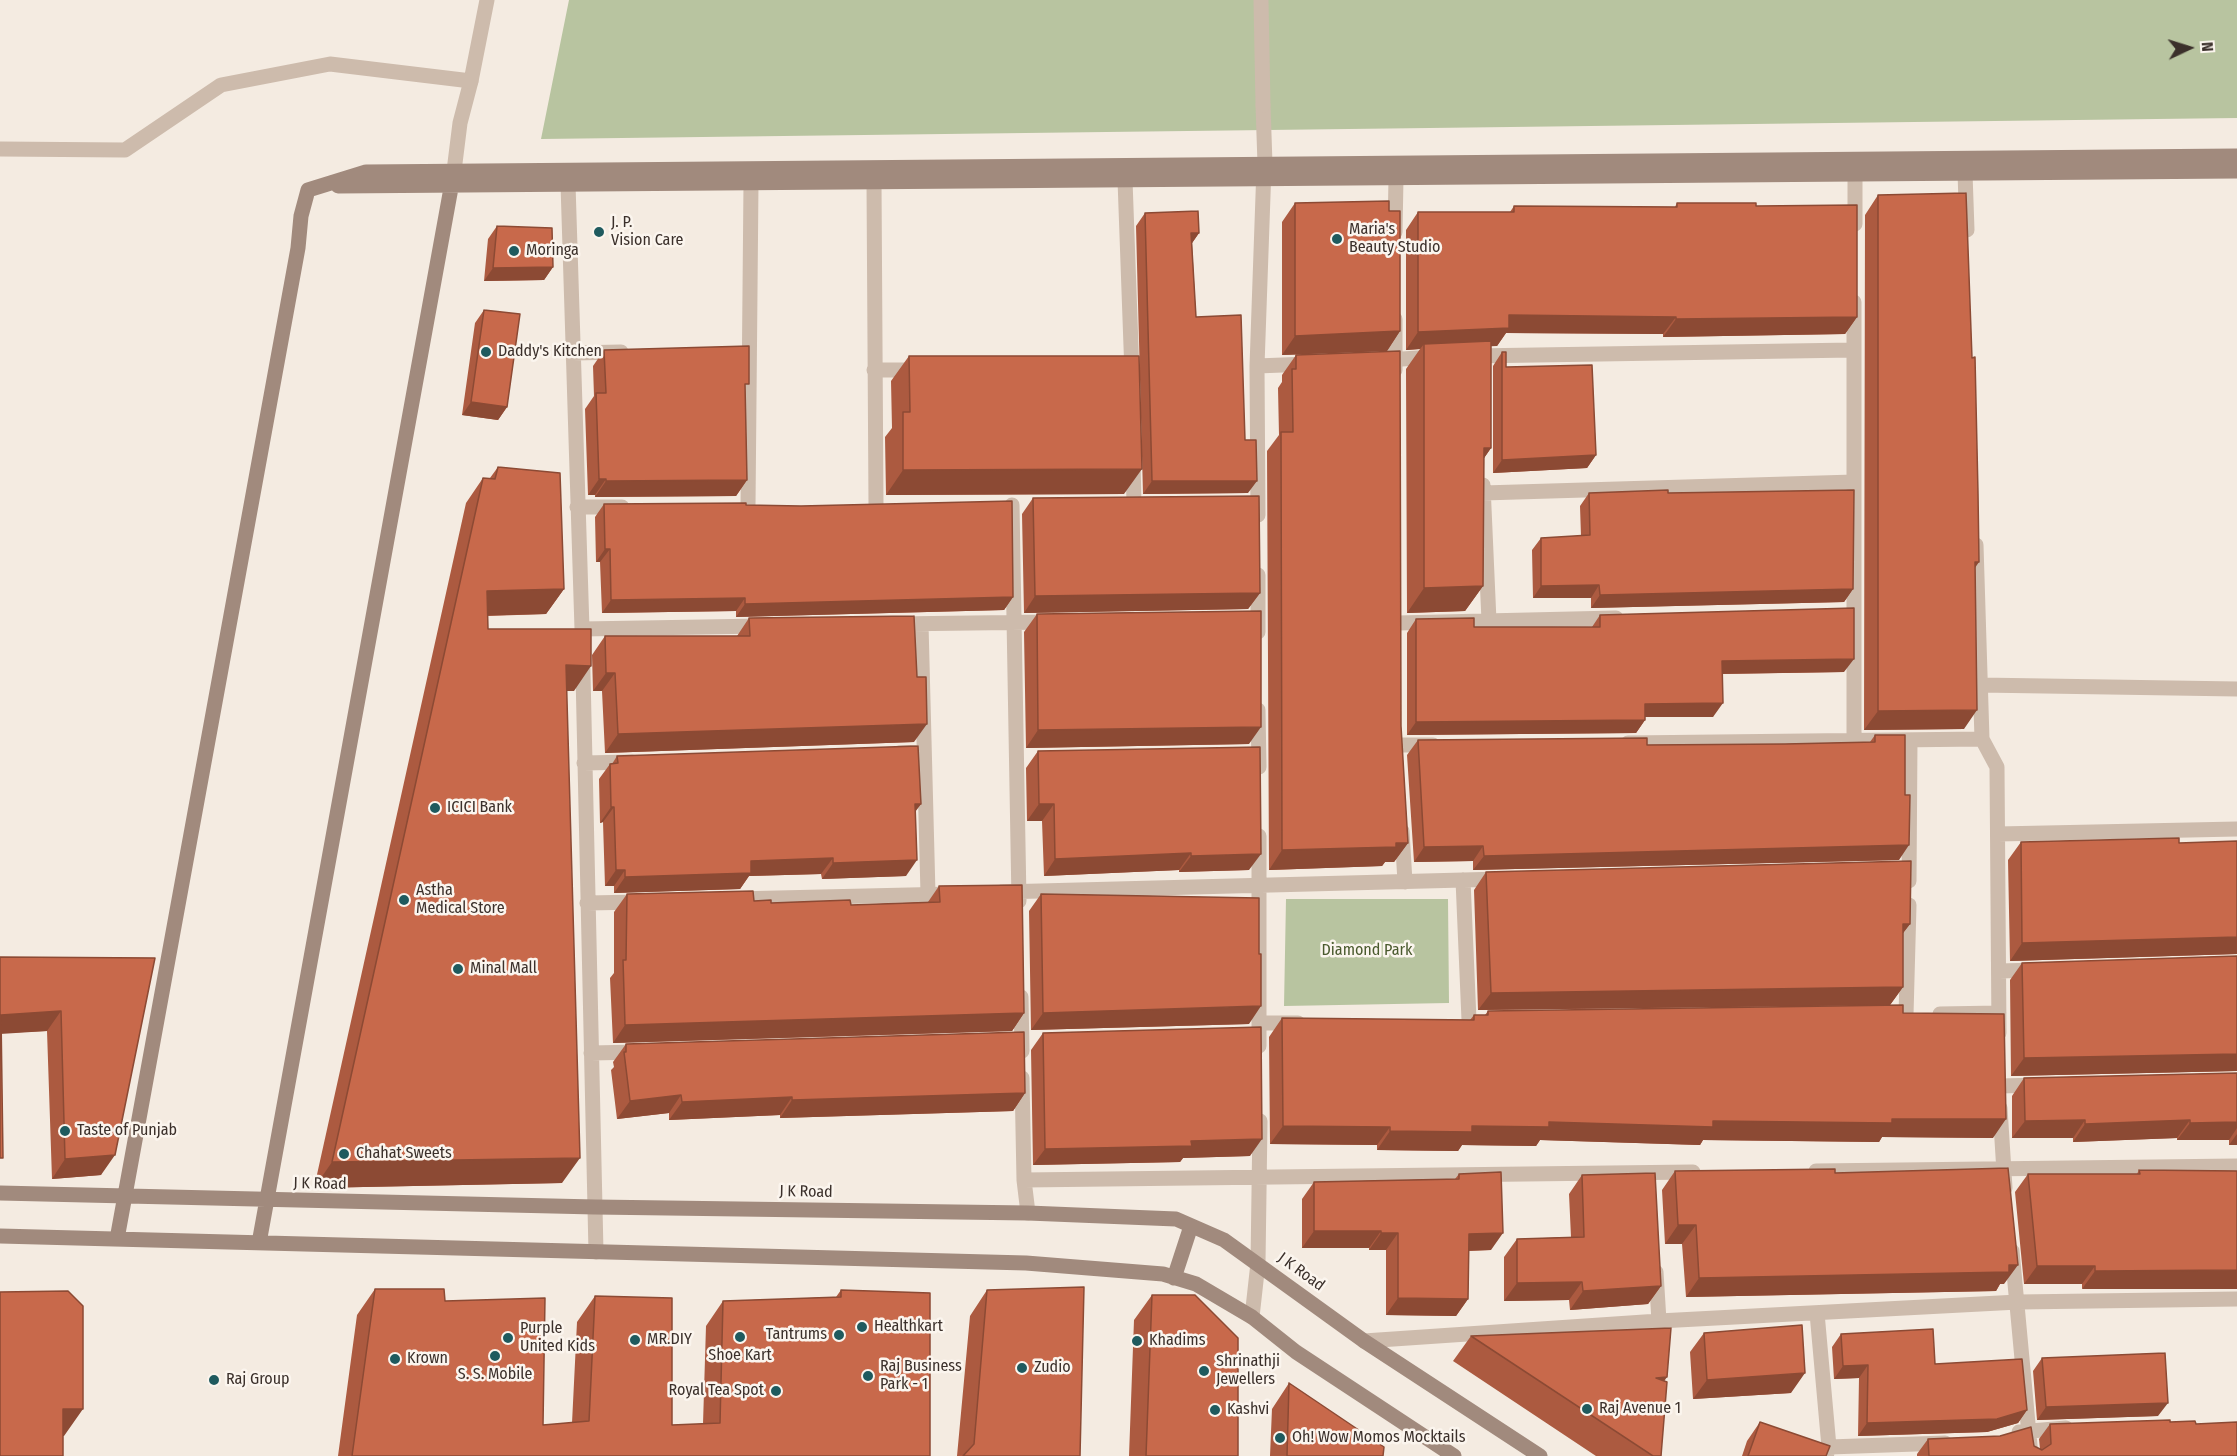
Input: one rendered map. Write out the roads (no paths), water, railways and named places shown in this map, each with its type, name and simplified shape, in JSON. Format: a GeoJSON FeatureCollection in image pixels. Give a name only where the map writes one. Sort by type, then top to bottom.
{"type":"FeatureCollection","features":[{"type":"Feature","properties":{"kind":"street"},"geometry":{"type":"LineString","coordinates":[[259,1243],[453,178],[460,123],[487,0]]}},
{"type":"Feature","properties":{"kind":"street"},"geometry":{"type":"LineString","coordinates":[[1258,527],[1252,504],[1264,171],[1261,0]]}},
{"type":"Feature","properties":{"kind":"street"},"geometry":{"type":"LineString","coordinates":[[0,149],[125,150],[221,85],[330,64],[471,81]]}},
{"type":"Feature","properties":{"kind":"street"},"geometry":{"type":"LineString","coordinates":[[117,1239],[298,248],[301,216],[308,190],[324,186],[453,178],[1264,171],[2237,156]]}},
{"type":"Feature","properties":{"kind":"street"},"geometry":{"type":"LineString","coordinates":[[453,178],[568,184],[1125,180],[1264,171],[1395,178],[2237,171]]}},
{"type":"Feature","properties":{"kind":"street"},"geometry":{"type":"LineString","coordinates":[[1965,173],[1967,244]]}},
{"type":"Feature","properties":{"kind":"street"},"geometry":{"type":"LineString","coordinates":[[1855,244],[1856,174]]}},
{"type":"Feature","properties":{"kind":"street"},"geometry":{"type":"LineString","coordinates":[[1395,178],[1395,246]]}},
{"type":"Feature","properties":{"kind":"street"},"geometry":{"type":"LineString","coordinates":[[1125,180],[1126,372],[1132,394]]}},
{"type":"Feature","properties":{"kind":"street"},"geometry":{"type":"LineString","coordinates":[[874,182],[876,506]]}},
{"type":"Feature","properties":{"kind":"street"},"geometry":{"type":"LineString","coordinates":[[748,506],[744,352],[752,183]]}},
{"type":"Feature","properties":{"kind":"street"},"geometry":{"type":"LineString","coordinates":[[568,184],[582,629],[596,1252]]}},
{"type":"Feature","properties":{"kind":"street"},"geometry":{"type":"LineString","coordinates":[[1854,291],[1854,482],[1849,611],[1854,740]]}},
{"type":"Feature","properties":{"kind":"street"},"geometry":{"type":"LineString","coordinates":[[1395,302],[1395,383]]}},
{"type":"Feature","properties":{"kind":"street"},"geometry":{"type":"LineString","coordinates":[[1372,360],[1456,357],[1483,361],[1853,350]]}},
{"type":"Feature","properties":{"kind":"street"},"geometry":{"type":"LineString","coordinates":[[573,353],[632,352]]}},
{"type":"Feature","properties":{"kind":"street"},"geometry":{"type":"LineString","coordinates":[[1257,366],[1326,363]]}},
{"type":"Feature","properties":{"kind":"street"},"geometry":{"type":"LineString","coordinates":[[874,370],[933,370]]}},
{"type":"Feature","properties":{"kind":"street"},"geometry":{"type":"LineString","coordinates":[[1133,449],[1134,504]]}},
{"type":"Feature","properties":{"kind":"street"},"geometry":{"type":"LineString","coordinates":[[1483,470],[1489,621]]}},
{"type":"Feature","properties":{"kind":"street"},"geometry":{"type":"LineString","coordinates":[[1483,493],[1854,482]]}},
{"type":"Feature","properties":{"kind":"street"},"geometry":{"type":"LineString","coordinates":[[1012,505],[1014,622],[1022,758],[1019,915]]}},
{"type":"Feature","properties":{"kind":"street"},"geometry":{"type":"LineString","coordinates":[[577,507],[634,507]]}},
{"type":"Feature","properties":{"kind":"street"},"geometry":{"type":"LineString","coordinates":[[1976,530],[1982,739],[1997,767],[1999,1044]]}},
{"type":"Feature","properties":{"kind":"street"},"geometry":{"type":"LineString","coordinates":[[1258,561],[1252,619],[1258,653]]}},
{"type":"Feature","properties":{"kind":"street"},"geometry":{"type":"LineString","coordinates":[[1397,623],[1631,617]]}},
{"type":"Feature","properties":{"kind":"street"},"geometry":{"type":"LineString","coordinates":[[874,624],[1061,622]]}},
{"type":"Feature","properties":{"kind":"street"},"geometry":{"type":"LineString","coordinates":[[921,624],[928,894]]}},
{"type":"Feature","properties":{"kind":"street"},"geometry":{"type":"LineString","coordinates":[[582,629],[781,626]]}},
{"type":"Feature","properties":{"kind":"street"},"geometry":{"type":"LineString","coordinates":[[1980,686],[2237,689]]}},
{"type":"Feature","properties":{"kind":"street"},"geometry":{"type":"LineString","coordinates":[[1258,698],[1253,755],[1259,778]]}},
{"type":"Feature","properties":{"kind":"street"},"geometry":{"type":"LineString","coordinates":[[1608,743],[1982,739]]}},
{"type":"Feature","properties":{"kind":"street"},"geometry":{"type":"LineString","coordinates":[[1910,740],[1904,869],[1912,1015],[1999,1013]]}},
{"type":"Feature","properties":{"kind":"street"},"geometry":{"type":"LineString","coordinates":[[1398,745],[1444,745]]}},
{"type":"Feature","properties":{"kind":"street"},"geometry":{"type":"LineString","coordinates":[[889,753],[924,752]]}},
{"type":"Feature","properties":{"kind":"street"},"geometry":{"type":"LineString","coordinates":[[584,763],[643,761]]}},
{"type":"Feature","properties":{"kind":"street"},"geometry":{"type":"LineString","coordinates":[[1401,813],[1405,882]]}},
{"type":"Feature","properties":{"kind":"street"},"geometry":{"type":"LineString","coordinates":[[1259,826],[1255,1030],[1259,1066]]}},
{"type":"Feature","properties":{"kind":"street"},"geometry":{"type":"LineString","coordinates":[[1998,834],[2237,829]]}},
{"type":"Feature","properties":{"kind":"street"},"geometry":{"type":"LineString","coordinates":[[717,900],[1522,879]]}},
{"type":"Feature","properties":{"kind":"street"},"geometry":{"type":"LineString","coordinates":[[1463,880],[1469,1020]]}},
{"type":"Feature","properties":{"kind":"street"},"geometry":{"type":"LineString","coordinates":[[587,903],[658,901]]}},
{"type":"Feature","properties":{"kind":"street"},"geometry":{"type":"LineString","coordinates":[[1999,971],[2058,969]]}},
{"type":"Feature","properties":{"kind":"street"},"geometry":{"type":"LineString","coordinates":[[1021,983],[1024,1180],[1028,1213]]}},
{"type":"Feature","properties":{"kind":"street"},"geometry":{"type":"LineString","coordinates":[[1255,1030],[1318,1022]]}},
{"type":"Feature","properties":{"kind":"street"},"geometry":{"type":"LineString","coordinates":[[591,1053],[651,1051]]}},
{"type":"Feature","properties":{"kind":"street"},"geometry":{"type":"LineString","coordinates":[[2006,1202],[2000,1081],[2059,1085]]}},
{"type":"Feature","properties":{"kind":"street"},"geometry":{"type":"LineString","coordinates":[[1252,1317],[1258,1263],[1260,1100]]}},
{"type":"Feature","properties":{"kind":"street"},"geometry":{"type":"LineString","coordinates":[[1803,1171],[2237,1166]]}},
{"type":"Feature","properties":{"kind":"street"},"geometry":{"type":"LineString","coordinates":[[1024,1180],[1651,1179],[1709,1172]]}},
{"type":"Feature","properties":{"kind":"street","name":"J K Road"},"geometry":{"type":"LineString","coordinates":[[0,1193],[595,1208],[1028,1213],[1176,1219],[1224,1240],[1364,1341],[1540,1456]]}},
{"type":"Feature","properties":{"kind":"street"},"geometry":{"type":"LineString","coordinates":[[1174,1278],[1191,1226]]}},
{"type":"Feature","properties":{"kind":"street"},"geometry":{"type":"LineString","coordinates":[[0,1236],[1026,1263],[1174,1278],[1196,1284],[1252,1317],[1296,1352],[1454,1456]]}},
{"type":"Feature","properties":{"kind":"street"},"geometry":{"type":"LineString","coordinates":[[2010,1236],[2031,1456]]}},
{"type":"Feature","properties":{"kind":"street"},"geometry":{"type":"LineString","coordinates":[[1655,1252],[1659,1321]]}},
{"type":"Feature","properties":{"kind":"street"},"geometry":{"type":"LineString","coordinates":[[1364,1341],[1659,1321],[2018,1302],[2237,1299]]}},
{"type":"Feature","properties":{"kind":"street"},"geometry":{"type":"LineString","coordinates":[[1817,1313],[1827,1452],[1906,1450],[1958,1443]]}},
{"type":"Feature","properties":{"kind":"street"},"geometry":{"type":"LineString","coordinates":[[2008,1436],[2027,1430],[2086,1428]]}},
{"type":"Feature","properties":{"kind":"place","name":"J. P. Vision Care"},"geometry":{"type":"Point","coordinates":[599,232]}},
{"type":"Feature","properties":{"kind":"place","name":"Maria's Beauty Studio"},"geometry":{"type":"Point","coordinates":[1337,239]}},
{"type":"Feature","properties":{"kind":"place","name":"Moringa"},"geometry":{"type":"Point","coordinates":[514,251]}},
{"type":"Feature","properties":{"kind":"place","name":"Daddy's Kitchen"},"geometry":{"type":"Point","coordinates":[486,352]}},
{"type":"Feature","properties":{"kind":"place","name":"ICICI Bank"},"geometry":{"type":"Point","coordinates":[435,808]}},
{"type":"Feature","properties":{"kind":"place","name":"Astha Medical Store"},"geometry":{"type":"Point","coordinates":[404,900]}},
{"type":"Feature","properties":{"kind":"place","name":"Minal Mall"},"geometry":{"type":"Point","coordinates":[458,969]}},
{"type":"Feature","properties":{"kind":"place","name":"Taste of Punjab"},"geometry":{"type":"Point","coordinates":[65,1131]}},
{"type":"Feature","properties":{"kind":"place","name":"Chahat Sweets"},"geometry":{"type":"Point","coordinates":[344,1154]}},
{"type":"Feature","properties":{"kind":"place","name":"Healthkart"},"geometry":{"type":"Point","coordinates":[862,1327]}},
{"type":"Feature","properties":{"kind":"place","name":"Tantrums"},"geometry":{"type":"Point","coordinates":[839,1335]}},
{"type":"Feature","properties":{"kind":"place","name":"Shoe Kart"},"geometry":{"type":"Point","coordinates":[740,1337]}},
{"type":"Feature","properties":{"kind":"place","name":"Purple United Kids"},"geometry":{"type":"Point","coordinates":[508,1338]}},
{"type":"Feature","properties":{"kind":"place","name":"MR.DIY"},"geometry":{"type":"Point","coordinates":[635,1340]}},
{"type":"Feature","properties":{"kind":"place","name":"Khadims"},"geometry":{"type":"Point","coordinates":[1137,1341]}},
{"type":"Feature","properties":{"kind":"place","name":"S. S. Mobile"},"geometry":{"type":"Point","coordinates":[495,1356]}},
{"type":"Feature","properties":{"kind":"place","name":"Krown"},"geometry":{"type":"Point","coordinates":[395,1359]}},
{"type":"Feature","properties":{"kind":"place","name":"Zudio"},"geometry":{"type":"Point","coordinates":[1022,1368]}},
{"type":"Feature","properties":{"kind":"place","name":"Shrinathji Jewellers"},"geometry":{"type":"Point","coordinates":[1204,1371]}},
{"type":"Feature","properties":{"kind":"place","name":"Raj Business Park - 1"},"geometry":{"type":"Point","coordinates":[868,1376]}},
{"type":"Feature","properties":{"kind":"place","name":"Raj Group"},"geometry":{"type":"Point","coordinates":[214,1380]}},
{"type":"Feature","properties":{"kind":"place","name":"Royal Tea Spot"},"geometry":{"type":"Point","coordinates":[776,1391]}},
{"type":"Feature","properties":{"kind":"place","name":"Raj Avenue 1"},"geometry":{"type":"Point","coordinates":[1587,1409]}},
{"type":"Feature","properties":{"kind":"place","name":"Kashvi"},"geometry":{"type":"Point","coordinates":[1215,1410]}},
{"type":"Feature","properties":{"kind":"place","name":"Oh! Wow Momos Mocktails"},"geometry":{"type":"Point","coordinates":[1280,1438]}},
{"type":"Feature","properties":{"kind":"park label","name":"Diamond Park"},"geometry":{"type":"Point","coordinates":[1367,951]}}]}
